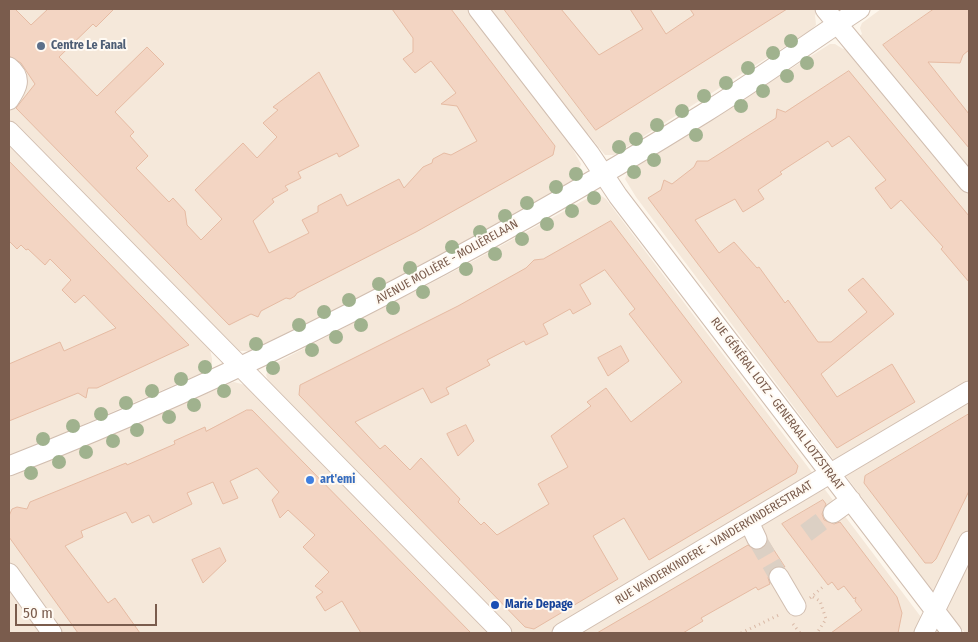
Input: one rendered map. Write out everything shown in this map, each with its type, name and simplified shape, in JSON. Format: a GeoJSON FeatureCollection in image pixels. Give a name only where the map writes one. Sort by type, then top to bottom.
{"type":"FeatureCollection","features":[{"type":"Feature","properties":{"kind":"street","name":"RUE GÉNÉRAL LOTZ - GENERAAL LOTZSTRAAT"},"geometry":{"type":"LineString","coordinates":[[478,9],[952,633]]}},
{"type":"Feature","properties":{"kind":"street"},"geometry":{"type":"LineString","coordinates":[[825,9],[969,183]]}},
{"type":"Feature","properties":{"kind":"street","name":"AVENUE MOLIÈRE - MOLIÈRELAAN"},"geometry":{"type":"LineString","coordinates":[[9,466],[65,444],[241,366],[332,323],[466,254],[706,112],[860,9]]}},
{"type":"Feature","properties":{"kind":"street"},"geometry":{"type":"LineString","coordinates":[[9,67],[18,83],[18,88],[9,100]]}},
{"type":"Feature","properties":{"kind":"street"},"geometry":{"type":"LineString","coordinates":[[9,131],[502,633]]}},
{"type":"Feature","properties":{"kind":"street","name":"RUE VANDERKINDERE - VANDERKINDERESTRAAT"},"geometry":{"type":"LineString","coordinates":[[562,633],[969,391]]}},
{"type":"Feature","properties":{"kind":"street"},"geometry":{"type":"LineString","coordinates":[[833,513],[851,500]]}},
{"type":"Feature","properties":{"kind":"street"},"geometry":{"type":"LineString","coordinates":[[749,522],[757,539]]}},
{"type":"Feature","properties":{"kind":"street"},"geometry":{"type":"LineString","coordinates":[[924,633],[969,541]]}},
{"type":"Feature","properties":{"kind":"street"},"geometry":{"type":"LineString","coordinates":[[9,573],[52,633]]}},
{"type":"Feature","properties":{"kind":"street"},"geometry":{"type":"LineString","coordinates":[[779,577],[790,609]]}},
{"type":"Feature","properties":{"kind":"path"},"geometry":{"type":"LineString","coordinates":[[817,633],[826,619],[820,601],[812,597],[825,585]]}},
{"type":"Feature","properties":{"kind":"path"},"geometry":{"type":"LineString","coordinates":[[741,633],[790,609]]}},
{"type":"Feature","properties":{"kind":"shaded area"},"geometry":{"type":"Polygon","coordinates":[[[9,9],[822,9],[815,15],[816,25],[811,30],[614,155],[605,155],[588,134],[571,146],[581,164],[576,179],[465,243],[328,314],[249,351],[238,351],[215,330],[202,340],[210,349],[212,359],[212,364],[204,372],[9,457],[9,9]]]}},
{"type":"Feature","properties":{"kind":"shaded area"},"geometry":{"type":"Polygon","coordinates":[[[881,9],[969,9],[969,633],[965,633],[955,621],[636,197],[625,179],[628,172],[830,44],[835,44],[843,49],[862,34],[860,28],[862,23],[881,9]]]}},
{"type":"Feature","properties":{"kind":"shaded area"},"geometry":{"type":"Polygon","coordinates":[[[597,193],[606,199],[933,633],[9,633],[9,477],[234,382],[245,385],[269,408],[269,383],[266,375],[270,366],[466,265],[597,193]]]}},
{"type":"Feature","properties":{"kind":"building"},"geometry":{"type":"Polygon","coordinates":[[[9,9],[15,9],[31,25],[48,9],[114,9],[96,27],[93,24],[59,57],[97,96],[147,47],[164,64],[115,112],[134,132],[130,136],[148,156],[136,168],[169,202],[173,198],[185,211],[187,225],[201,240],[222,219],[195,190],[243,143],[257,158],[277,137],[263,123],[278,110],[273,107],[319,72],[359,146],[339,157],[337,153],[298,172],[301,178],[285,186],[288,190],[272,199],[274,202],[253,221],[269,253],[309,233],[302,220],[318,212],[318,206],[341,194],[347,206],[399,179],[404,188],[423,167],[432,163],[433,159],[444,153],[451,155],[477,141],[457,106],[441,104],[456,93],[431,61],[415,73],[403,59],[413,52],[413,38],[392,9],[451,9],[555,146],[553,155],[416,232],[297,293],[290,299],[286,298],[261,311],[258,317],[251,314],[229,325],[16,108],[35,84],[21,63],[9,56],[9,9]]]}},
{"type":"Feature","properties":{"kind":"building"},"geometry":{"type":"Polygon","coordinates":[[[504,9],[561,9],[599,55],[643,29],[630,9],[650,9],[666,34],[694,15],[690,9],[787,9],[596,130],[504,9]]]}},
{"type":"Feature","properties":{"kind":"building"},"geometry":{"type":"Polygon","coordinates":[[[934,9],[969,9],[969,50],[963,55],[960,63],[928,62],[969,114],[969,148],[883,45],[934,9]]]}},
{"type":"Feature","properties":{"kind":"building"},"geometry":{"type":"Polygon","coordinates":[[[849,71],[969,216],[969,282],[941,249],[943,247],[901,200],[891,209],[875,188],[886,180],[849,136],[832,147],[828,141],[780,172],[782,174],[758,190],[764,199],[743,212],[735,199],[695,220],[719,253],[734,242],[757,268],[759,267],[785,303],[788,300],[818,342],[831,342],[867,312],[848,290],[863,278],[894,314],[821,374],[837,397],[892,364],[915,402],[837,448],[648,198],[661,190],[664,180],[672,184],[694,167],[697,161],[708,161],[776,118],[777,109],[785,112],[849,71]]]}},
{"type":"Feature","properties":{"kind":"building"},"geometry":{"type":"Polygon","coordinates":[[[9,161],[189,345],[97,388],[88,388],[86,398],[78,393],[9,421],[9,364],[60,342],[64,351],[116,328],[84,295],[75,303],[62,290],[71,280],[50,259],[45,265],[28,249],[26,250],[21,245],[17,249],[9,241],[9,161]]]}},
{"type":"Feature","properties":{"kind":"building"},"geometry":{"type":"Polygon","coordinates":[[[611,221],[798,466],[796,473],[649,560],[624,518],[593,536],[618,579],[534,629],[525,627],[299,395],[300,385],[458,306],[526,268],[534,260],[543,259],[611,221]],[[605,270],[580,285],[591,304],[573,314],[570,309],[543,324],[548,334],[526,345],[524,341],[487,360],[490,365],[446,388],[449,394],[431,403],[423,388],[355,422],[380,449],[385,445],[410,470],[421,458],[460,499],[458,502],[481,525],[484,522],[497,535],[549,504],[538,484],[568,467],[551,436],[591,406],[587,402],[606,388],[631,422],[682,382],[629,314],[635,309],[605,270]]]}},
{"type":"Feature","properties":{"kind":"building"},"geometry":{"type":"Polygon","coordinates":[[[621,346],[629,361],[608,376],[598,358],[621,346]]]}},
{"type":"Feature","properties":{"kind":"building"},"geometry":{"type":"Polygon","coordinates":[[[247,410],[252,410],[471,633],[361,633],[342,601],[325,611],[316,597],[323,592],[315,586],[329,572],[303,547],[315,535],[288,510],[280,518],[272,500],[279,492],[257,468],[230,481],[238,498],[223,504],[213,482],[187,493],[192,504],[153,523],[149,515],[132,523],[126,512],[81,531],[83,537],[65,546],[108,603],[115,598],[140,633],[78,633],[9,537],[9,516],[12,509],[17,507],[27,509],[30,502],[126,463],[127,465],[175,444],[174,441],[205,427],[206,431],[247,410]]]}},
{"type":"Feature","properties":{"kind":"building"},"geometry":{"type":"Polygon","coordinates":[[[969,414],[969,491],[936,559],[932,563],[925,563],[864,483],[865,476],[969,414]]]}},
{"type":"Feature","properties":{"kind":"building"},"geometry":{"type":"Polygon","coordinates":[[[466,425],[474,441],[458,456],[447,434],[466,425]]]}},
{"type":"Feature","properties":{"kind":"building"},"geometry":{"type":"Polygon","coordinates":[[[823,500],[826,504],[822,514],[824,520],[834,524],[840,522],[897,597],[902,613],[898,633],[831,633],[862,610],[855,601],[856,597],[854,599],[844,586],[838,590],[832,582],[828,585],[782,524],[823,500]]]}},
{"type":"Feature","properties":{"kind":"building"},"geometry":{"type":"Polygon","coordinates":[[[768,541],[785,567],[778,566],[770,571],[768,578],[770,584],[758,590],[756,587],[701,618],[703,621],[683,633],[597,633],[748,545],[756,550],[761,549],[768,541]]]}},
{"type":"Feature","properties":{"kind":"building"},"geometry":{"type":"Polygon","coordinates":[[[220,548],[226,561],[203,583],[192,560],[220,548]]]}},
{"type":"Feature","properties":{"kind":"tunnel"},"geometry":{"type":"LineString","coordinates":[[806,533],[833,513]]}},
{"type":"Feature","properties":{"kind":"tunnel"},"geometry":{"type":"LineString","coordinates":[[757,539],[779,577]]}},
{"type":"Feature","properties":{"kind":"place","name":"Centre Le Fanal"},"geometry":{"type":"Point","coordinates":[41,46]}},
{"type":"Feature","properties":{"kind":"place","name":"art'emi"},"geometry":{"type":"Point","coordinates":[310,480]}},
{"type":"Feature","properties":{"kind":"place","name":"Marie Depage"},"geometry":{"type":"Point","coordinates":[495,605]}}]}
